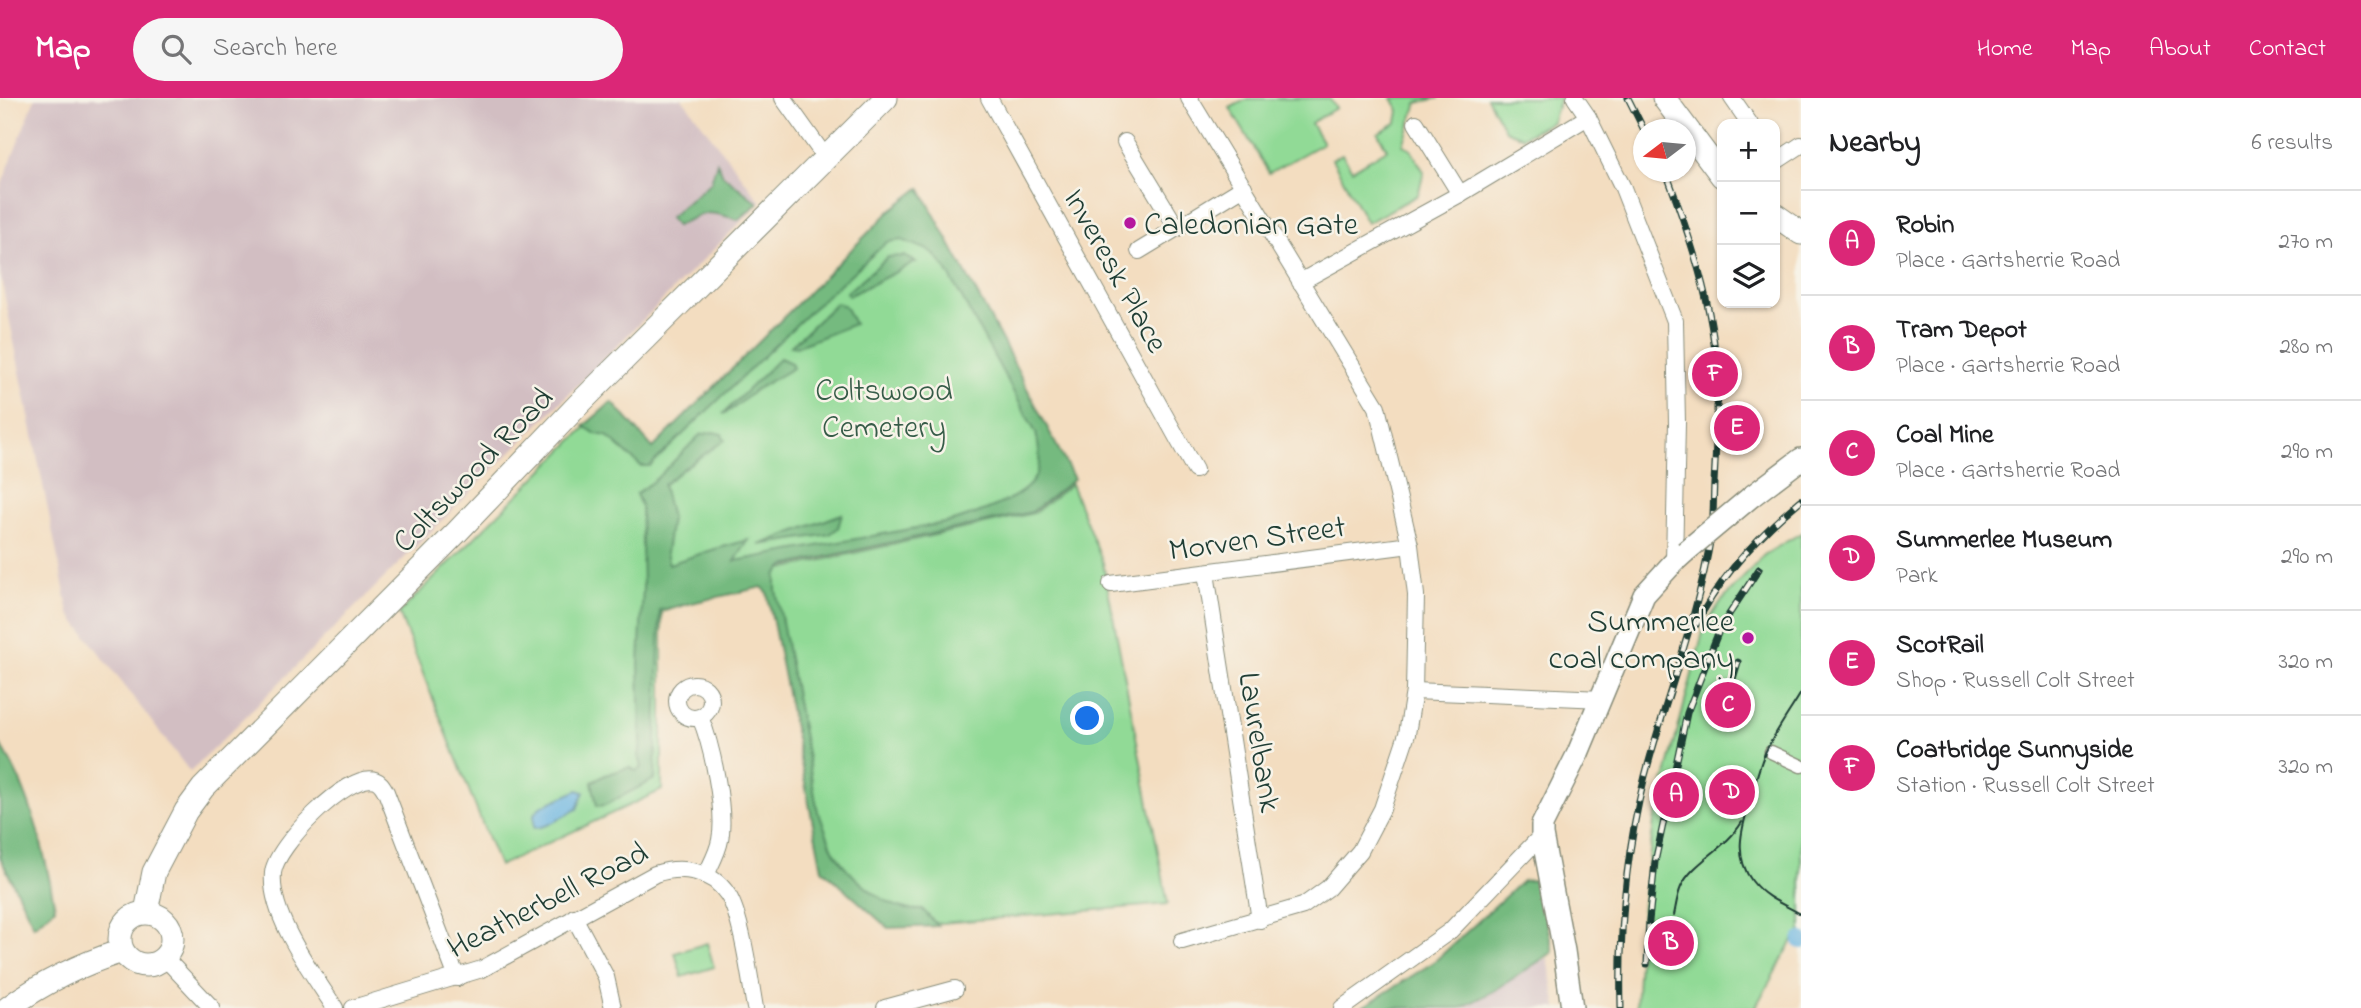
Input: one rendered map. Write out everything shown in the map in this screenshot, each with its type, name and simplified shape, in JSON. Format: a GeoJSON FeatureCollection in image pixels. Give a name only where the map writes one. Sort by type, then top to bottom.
{"type":"FeatureCollection","features":[{"type":"Feature","properties":{"kind":"main road","name":"Coltswood Road"},"geometry":{"type":"LineString","coordinates":[[146,912],[154,872],[186,811],[203,788],[457,532],[578,405],[886,98]]}},
{"type":"Feature","properties":{"kind":"main road"},"geometry":{"type":"LineString","coordinates":[[1664,98],[1717,169]]}},
{"type":"Feature","properties":{"kind":"main road"},"geometry":{"type":"LineString","coordinates":[[1780,218],[1801,233]]}},
{"type":"Feature","properties":{"kind":"main road"},"geometry":{"type":"LineString","coordinates":[[146,912],[159,915],[168,924],[172,937],[171,949],[165,958],[153,965],[139,964],[129,960],[122,951],[119,935],[125,922],[135,914],[146,912]]}},
{"type":"Feature","properties":{"kind":"main road"},"geometry":{"type":"LineString","coordinates":[[8,1008],[31,991],[93,960],[122,951]]}},
{"type":"Feature","properties":{"kind":"street"},"geometry":{"type":"LineString","coordinates":[[783,98],[825,157]]}},
{"type":"Feature","properties":{"kind":"street","name":"Inveresk Place"},"geometry":{"type":"LineString","coordinates":[[989,98],[1195,470]]}},
{"type":"Feature","properties":{"kind":"street"},"geometry":{"type":"LineString","coordinates":[[1182,941],[1303,906],[1328,888],[1360,851],[1382,809],[1407,734],[1414,691],[1416,595],[1410,545],[1377,407],[1189,98]]}},
{"type":"Feature","properties":{"kind":"street"},"geometry":{"type":"LineString","coordinates":[[1574,98],[1588,117],[1623,188],[1675,321],[1680,557]]}},
{"type":"Feature","properties":{"kind":"street"},"geometry":{"type":"LineString","coordinates":[[1732,98],[1747,119]]}},
{"type":"Feature","properties":{"kind":"street"},"geometry":{"type":"LineString","coordinates":[[1300,282],[1460,194],[1588,117]]}},
{"type":"Feature","properties":{"kind":"street"},"geometry":{"type":"LineString","coordinates":[[1416,123],[1460,194]]}},
{"type":"Feature","properties":{"kind":"street"},"geometry":{"type":"LineString","coordinates":[[1125,142],[1177,228]]}},
{"type":"Feature","properties":{"kind":"street"},"geometry":{"type":"LineString","coordinates":[[1780,158],[1801,145]]}},
{"type":"Feature","properties":{"kind":"street"},"geometry":{"type":"LineString","coordinates":[[1139,251],[1244,187]]}},
{"type":"Feature","properties":{"kind":"street"},"geometry":{"type":"LineString","coordinates":[[1572,1008],[1542,825],[1602,699],[1644,595],[1680,557],[1801,459]]}},
{"type":"Feature","properties":{"kind":"street","name":"Morven Street"},"geometry":{"type":"LineString","coordinates":[[1111,584],[1410,545]]}},
{"type":"Feature","properties":{"kind":"street","name":"Laurelbank"},"geometry":{"type":"LineString","coordinates":[[1206,573],[1260,920]]}},
{"type":"Feature","properties":{"kind":"street"},"geometry":{"type":"LineString","coordinates":[[1414,691],[1602,699]]}},
{"type":"Feature","properties":{"kind":"street"},"geometry":{"type":"LineString","coordinates":[[701,717],[722,817],[720,841],[706,875],[728,894],[735,910],[755,1008]]}},
{"type":"Feature","properties":{"kind":"street"},"geometry":{"type":"LineString","coordinates":[[1771,752],[1801,766]]}},
{"type":"Feature","properties":{"kind":"street"},"geometry":{"type":"LineString","coordinates":[[335,1008],[293,945],[274,891],[272,872],[287,842],[332,798],[362,780],[374,780],[382,784],[386,792],[457,978]]}},
{"type":"Feature","properties":{"kind":"street"},"geometry":{"type":"LineString","coordinates":[[1342,1008],[1451,931],[1542,835]]}},
{"type":"Feature","properties":{"kind":"street","name":"Heatherbell Road"},"geometry":{"type":"LineString","coordinates":[[353,1008],[482,969],[655,874],[671,868],[685,868],[706,875]]}},
{"type":"Feature","properties":{"kind":"street"},"geometry":{"type":"LineString","coordinates":[[574,917],[606,977],[613,1008]]}},
{"type":"Feature","properties":{"kind":"street"},"geometry":{"type":"LineString","coordinates":[[165,958],[212,1008]]}},
{"type":"Feature","properties":{"kind":"street"},"geometry":{"type":"LineString","coordinates":[[885,1008],[954,989]]}},
{"type":"Feature","properties":{"kind":"shaded area"},"geometry":{"type":"Polygon","coordinates":[[[35,98],[682,98],[761,202],[190,772],[69,613],[0,273],[0,189],[35,98]]]}},
{"type":"Feature","properties":{"kind":"shaded area"},"geometry":{"type":"Polygon","coordinates":[[[1548,958],[1557,1008],[1432,1008],[1548,958]]]}},
{"type":"Feature","properties":{"kind":"green space"},"geometry":{"type":"Polygon","coordinates":[[[1329,98],[1336,108],[1311,123],[1323,143],[1269,173],[1230,108],[1247,99],[1329,98]]]}},
{"type":"Feature","properties":{"kind":"green space"},"geometry":{"type":"Polygon","coordinates":[[[1392,98],[1439,98],[1417,103],[1403,145],[1410,148],[1424,172],[1418,195],[1367,223],[1332,159],[1342,154],[1352,170],[1387,149],[1378,133],[1397,122],[1399,111],[1392,98]]]}},
{"type":"Feature","properties":{"kind":"green space"},"geometry":{"type":"Polygon","coordinates":[[[1487,98],[1560,98],[1552,122],[1522,137],[1505,130],[1487,98]]]}},
{"type":"Feature","properties":{"kind":"green space"},"geometry":{"type":"Polygon","coordinates":[[[717,162],[723,175],[758,203],[738,220],[712,213],[676,226],[669,218],[711,182],[717,162]]]}},
{"type":"Feature","properties":{"kind":"green space"},"geometry":{"type":"Polygon","coordinates":[[[920,188],[1074,479],[1032,512],[784,566],[776,575],[776,590],[818,812],[833,848],[848,870],[864,886],[902,908],[923,910],[938,926],[888,928],[822,869],[767,592],[762,587],[660,610],[655,779],[605,805],[597,806],[592,782],[630,767],[636,771],[642,767],[639,756],[639,663],[643,588],[641,506],[636,494],[657,478],[700,435],[713,432],[722,434],[725,440],[663,485],[671,518],[666,553],[669,564],[749,540],[735,561],[949,522],[1009,499],[1029,485],[1035,477],[1039,461],[1036,433],[945,267],[931,251],[902,240],[887,242],[824,298],[650,466],[641,466],[607,436],[596,434],[584,426],[612,402],[653,448],[892,209],[920,188]]]}},
{"type":"Feature","properties":{"kind":"green space","name":"Coltswood Cemetery"},"geometry":{"type":"Polygon","coordinates":[[[918,189],[1070,475],[1031,509],[769,570],[765,581],[662,612],[662,790],[499,866],[399,613],[610,403],[652,452],[861,242],[918,189]]]}},
{"type":"Feature","properties":{"kind":"green space"},"geometry":{"type":"Polygon","coordinates":[[[904,256],[916,262],[848,296],[847,292],[888,257],[904,256]]]}},
{"type":"Feature","properties":{"kind":"green space"},"geometry":{"type":"Polygon","coordinates":[[[836,303],[845,306],[854,324],[796,347],[791,346],[836,303]]]}},
{"type":"Feature","properties":{"kind":"green space"},"geometry":{"type":"Polygon","coordinates":[[[780,358],[791,363],[793,368],[755,390],[723,414],[780,358]]]}},
{"type":"Feature","properties":{"kind":"green space"},"geometry":{"type":"Polygon","coordinates":[[[1071,484],[1103,563],[1168,904],[894,927],[824,861],[769,572],[1034,513],[1071,484]]]}},
{"type":"Feature","properties":{"kind":"green space"},"geometry":{"type":"Polygon","coordinates":[[[842,514],[838,528],[830,534],[759,545],[842,514]]]}},
{"type":"Feature","properties":{"kind":"green space"},"geometry":{"type":"Polygon","coordinates":[[[1801,533],[1801,944],[1793,940],[1755,1008],[1636,1008],[1642,912],[1654,822],[1704,628],[1720,603],[1764,555],[1801,533]]]}},
{"type":"Feature","properties":{"kind":"green space"},"geometry":{"type":"Polygon","coordinates":[[[0,744],[28,802],[47,866],[55,908],[34,926],[0,857],[0,744]]]}},
{"type":"Feature","properties":{"kind":"green space"},"geometry":{"type":"Polygon","coordinates":[[[1534,880],[1540,890],[1553,952],[1494,991],[1461,1008],[1361,1008],[1434,962],[1522,881],[1534,880]]]}},
{"type":"Feature","properties":{"kind":"green space"},"geometry":{"type":"Polygon","coordinates":[[[707,943],[714,967],[682,977],[675,953],[707,943]]]}},
{"type":"Feature","properties":{"kind":"water"},"geometry":{"type":"Polygon","coordinates":[[[578,790],[584,792],[577,809],[551,823],[534,828],[534,814],[540,807],[578,790]]]}},
{"type":"Feature","properties":{"kind":"tram line"},"geometry":{"type":"LineString","coordinates":[[1801,693],[1763,759],[1746,814],[1741,844],[1746,872],[1757,887],[1801,914]]}},
{"type":"Feature","properties":{"kind":"tram line"},"geometry":{"type":"LineString","coordinates":[[1674,915],[1686,878],[1727,840],[1742,822]]}},
{"type":"Feature","properties":{"kind":"railway"},"geometry":{"type":"LineString","coordinates":[[1628,98],[1638,119]]}},
{"type":"Feature","properties":{"kind":"railway"},"geometry":{"type":"LineString","coordinates":[[1621,1008],[1623,921],[1638,804],[1698,597],[1713,516],[1717,403],[1715,350],[1699,272],[1670,182]]}},
{"type":"Feature","properties":{"kind":"railway"},"geometry":{"type":"LineString","coordinates":[[1696,625],[1717,590],[1742,557],[1770,527],[1801,500]]}},
{"type":"Feature","properties":{"kind":"railway"},"geometry":{"type":"LineString","coordinates":[[1647,964],[1655,862],[1687,713],[1720,628],[1759,569]]}},
{"type":"Feature","properties":{"kind":"railway"},"geometry":{"type":"LineString","coordinates":[[1729,692],[1738,662]]}},
{"type":"Feature","properties":{"kind":"place","name":"Caledonian Gate"},"geometry":{"type":"Point","coordinates":[1130,223]}},
{"type":"Feature","properties":{"kind":"place","name":"Coatbridge Sunnyside"},"geometry":{"type":"Point","coordinates":[1715,374]}},
{"type":"Feature","properties":{"kind":"place","name":"ScotRail"},"geometry":{"type":"Point","coordinates":[1737,428]}},
{"type":"Feature","properties":{"kind":"place","name":"Summerlee coal company"},"geometry":{"type":"Point","coordinates":[1748,638]}},
{"type":"Feature","properties":{"kind":"place","name":"Coal Mine"},"geometry":{"type":"Point","coordinates":[1728,705]}},
{"type":"Feature","properties":{"kind":"place","name":"Summerlee Museum"},"geometry":{"type":"Point","coordinates":[1732,792]}},
{"type":"Feature","properties":{"kind":"place","name":"Robin"},"geometry":{"type":"Point","coordinates":[1676,795]}},
{"type":"Feature","properties":{"kind":"place","name":"Tram Depot"},"geometry":{"type":"Point","coordinates":[1671,943]}}]}
